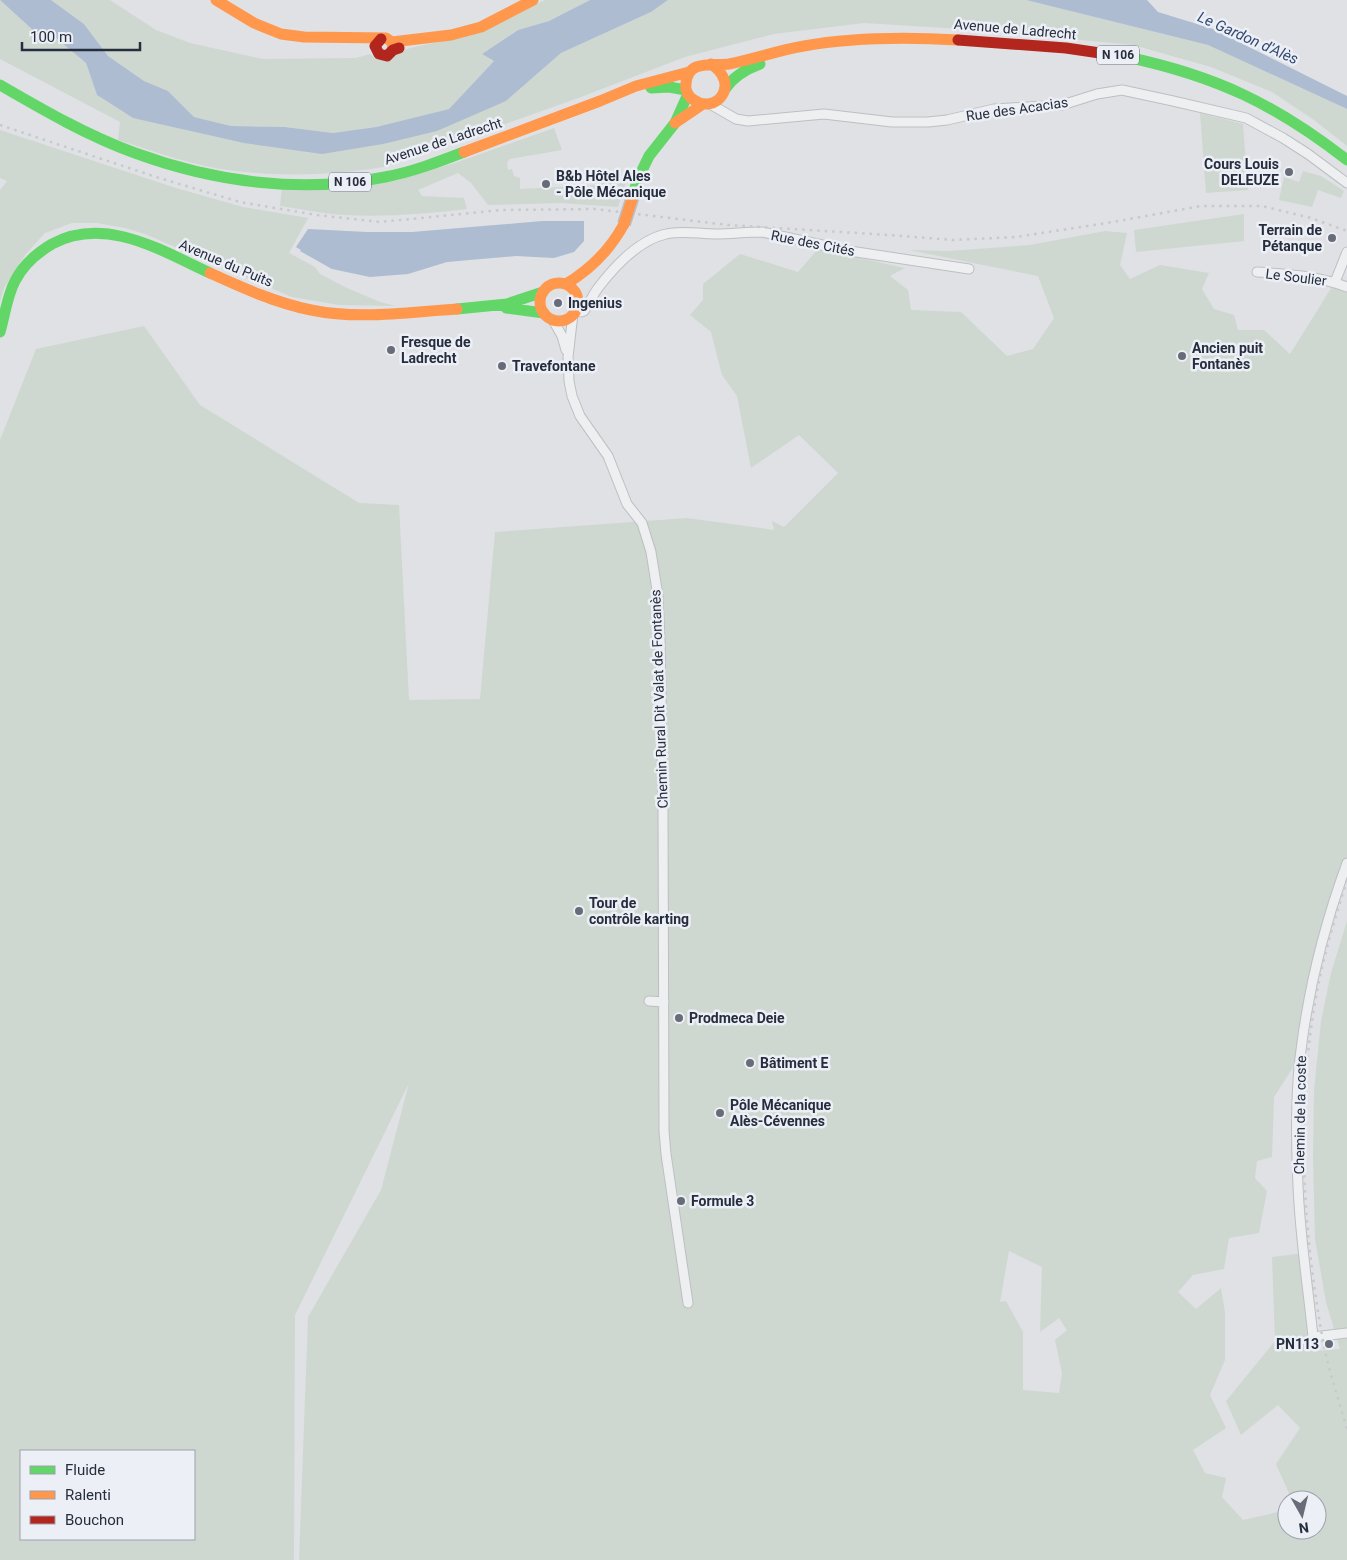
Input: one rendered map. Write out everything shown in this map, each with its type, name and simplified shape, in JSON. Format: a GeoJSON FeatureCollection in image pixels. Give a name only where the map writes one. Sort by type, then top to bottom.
{"type":"FeatureCollection","features":[{"type":"Feature","properties":{"kind":"main road"},"geometry":{"type":"LineString","coordinates":[[216,0],[254,23],[281,34],[304,37],[356,37],[385,44],[427,39],[481,27],[498,20],[533,0]]}},
{"type":"Feature","properties":{"kind":"main road","name":"Avenue de Ladrecht"},"geometry":{"type":"LineString","coordinates":[[711,64],[722,65],[820,43],[864,39],[924,37],[1093,51],[1148,60],[1206,78],[1252,98],[1304,128],[1347,160]]}},
{"type":"Feature","properties":{"kind":"main road","name":"Avenue de Ladrecht"},"geometry":{"type":"LineString","coordinates":[[724,92],[730,82],[746,69],[767,61],[864,39]]}},
{"type":"Feature","properties":{"kind":"main road"},"geometry":{"type":"LineString","coordinates":[[599,260],[566,284],[552,285],[543,292],[540,302],[548,316],[562,320],[568,318],[576,308],[581,286],[616,240],[624,224],[638,181],[649,156],[675,123],[687,92],[686,81],[689,72],[699,65],[711,64],[721,71],[724,76],[724,92],[716,101],[698,108],[675,123]]}},
{"type":"Feature","properties":{"kind":"main road","name":"Avenue de Ladrecht"},"geometry":{"type":"LineString","coordinates":[[0,86],[56,117],[106,141],[188,170],[269,184],[333,184],[370,180],[408,171],[455,156],[610,98],[650,80],[674,77],[689,72]]}},
{"type":"Feature","properties":{"kind":"main road","name":"Avenue de Ladrecht"},"geometry":{"type":"LineString","coordinates":[[610,98],[658,86],[674,87],[687,92]]}},
{"type":"Feature","properties":{"kind":"main road"},"geometry":{"type":"LineString","coordinates":[[687,92],[697,102],[706,104]]}},
{"type":"Feature","properties":{"kind":"main road","name":"Avenue du Puits"},"geometry":{"type":"LineString","coordinates":[[0,332],[16,280],[37,253],[72,235],[92,232],[115,234],[145,244],[248,290],[294,306],[342,314],[372,315],[499,307],[526,300],[543,292]]}},
{"type":"Feature","properties":{"kind":"main road"},"geometry":{"type":"LineString","coordinates":[[566,284],[575,292],[576,308]]}},
{"type":"Feature","properties":{"kind":"main road","name":"Avenue du Puits"},"geometry":{"type":"LineString","coordinates":[[499,307],[548,316]]}},
{"type":"Feature","properties":{"kind":"street","name":"Rue des Acacias"},"geometry":{"type":"LineString","coordinates":[[706,104],[736,119],[748,121],[824,114],[892,122],[928,122],[947,120],[994,109],[1062,105],[1097,94],[1122,90],[1246,118],[1308,154],[1347,183]]}},
{"type":"Feature","properties":{"kind":"street"},"geometry":{"type":"LineString","coordinates":[[724,92],[726,113]]}},
{"type":"Feature","properties":{"kind":"street","name":"Rue des Cités"},"geometry":{"type":"LineString","coordinates":[[576,308],[581,312],[584,311],[597,290],[628,256],[641,245],[657,236],[677,232],[716,234],[762,232],[850,251],[969,269]]}},
{"type":"Feature","properties":{"kind":"street"},"geometry":{"type":"LineString","coordinates":[[1347,252],[1336,282],[1347,286]]}},
{"type":"Feature","properties":{"kind":"street","name":"Le Soulier"},"geometry":{"type":"LineString","coordinates":[[1257,272],[1336,282]]}},
{"type":"Feature","properties":{"kind":"street","name":"Chemin Rural Dit Valat de Fontanès"},"geometry":{"type":"LineString","coordinates":[[576,308],[568,357],[569,382],[574,403],[580,416],[608,456],[625,499],[642,523],[651,552],[655,575],[660,640],[665,1145],[688,1303]]}},
{"type":"Feature","properties":{"kind":"street","name":"Chemin Rural Dit Valat de Fontanès"},"geometry":{"type":"LineString","coordinates":[[548,316],[562,336],[568,357]]}},
{"type":"Feature","properties":{"kind":"street","name":"Chemin de la coste"},"geometry":{"type":"LineString","coordinates":[[1347,863],[1322,939],[1301,1051],[1298,1100],[1298,1187],[1313,1337],[1347,1333]]}},
{"type":"Feature","properties":{"kind":"street"},"geometry":{"type":"LineString","coordinates":[[648,1001],[664,1002]]}},
{"type":"Feature","properties":{"kind":"shaded area"},"geometry":{"type":"Polygon","coordinates":[[[0,0],[35,32],[49,32],[86,63],[97,95],[133,118],[383,144],[506,101],[561,53],[651,12],[668,0],[1026,0],[1208,45],[1347,109],[1347,146],[1314,120],[1272,92],[1211,67],[1133,45],[977,30],[864,23],[774,34],[685,57],[581,97],[384,167],[310,174],[236,171],[191,163],[118,140],[120,122],[0,59],[0,0]]]}},
{"type":"Feature","properties":{"kind":"shaded area"},"geometry":{"type":"Polygon","coordinates":[[[51,0],[110,0],[156,30],[190,43],[263,59],[356,58],[370,54],[378,60],[390,60],[402,51],[410,48],[471,35],[545,0],[590,0],[549,21],[518,30],[482,54],[494,61],[449,109],[376,127],[333,133],[285,127],[231,126],[194,117],[168,91],[144,81],[108,56],[84,24],[51,0]]]}},
{"type":"Feature","properties":{"kind":"shaded area"},"geometry":{"type":"Polygon","coordinates":[[[1200,113],[1243,124],[1248,190],[1206,193],[1200,113]]]}},
{"type":"Feature","properties":{"kind":"shaded area"},"geometry":{"type":"Polygon","coordinates":[[[554,128],[562,150],[510,159],[507,163],[508,170],[512,169],[514,176],[520,178],[520,189],[598,185],[598,174],[627,179],[618,207],[561,203],[488,205],[471,183],[458,173],[418,190],[422,196],[464,198],[467,209],[406,215],[360,216],[329,214],[280,206],[282,187],[397,180],[455,163],[554,128]]]}},
{"type":"Feature","properties":{"kind":"shaded area"},"geometry":{"type":"Polygon","coordinates":[[[0,130],[176,188],[243,207],[308,218],[289,253],[315,267],[320,274],[347,288],[380,302],[396,306],[339,305],[292,297],[145,234],[97,223],[72,223],[45,233],[25,255],[4,288],[0,302],[0,190],[7,181],[0,178],[0,130]]]}},
{"type":"Feature","properties":{"kind":"shaded area"},"geometry":{"type":"Polygon","coordinates":[[[1303,171],[1321,176],[1344,191],[1341,198],[1318,190],[1312,207],[1279,200],[1284,177],[1299,182],[1303,171]]]}},
{"type":"Feature","properties":{"kind":"shaded area"},"geometry":{"type":"Polygon","coordinates":[[[1244,214],[1244,241],[1136,252],[1134,230],[1244,214]]]}},
{"type":"Feature","properties":{"kind":"shaded area"},"geometry":{"type":"Polygon","coordinates":[[[1105,231],[1127,233],[1120,265],[1130,279],[1160,265],[1209,273],[1202,289],[1214,309],[1234,315],[1238,330],[1264,330],[1290,354],[1335,282],[1347,288],[1347,864],[1332,904],[1294,1066],[1274,1097],[1272,1157],[1257,1161],[1255,1178],[1267,1191],[1259,1233],[1229,1238],[1224,1269],[1193,1275],[1178,1292],[1196,1309],[1221,1288],[1225,1312],[1225,1360],[1210,1395],[1226,1428],[1193,1450],[1205,1473],[1226,1478],[1222,1497],[1243,1520],[1277,1512],[1277,1540],[1327,1540],[1327,1490],[1288,1490],[1276,1464],[1300,1428],[1278,1405],[1241,1435],[1226,1401],[1275,1341],[1272,1257],[1305,1253],[1316,1351],[1340,1349],[1326,1302],[1315,1239],[1314,1090],[1321,1021],[1331,973],[1347,921],[1347,1560],[299,1560],[308,1317],[381,1190],[409,1083],[295,1315],[294,1560],[0,1560],[0,440],[36,349],[144,326],[200,405],[359,503],[399,505],[409,700],[480,699],[495,532],[687,518],[774,530],[772,521],[784,527],[838,473],[799,435],[751,468],[737,396],[722,375],[711,332],[690,315],[703,300],[703,284],[740,254],[798,272],[818,249],[905,268],[890,276],[908,290],[911,310],[961,312],[1007,356],[1033,349],[1054,318],[1038,276],[909,250],[948,251],[1030,245],[1105,231]],[[1009,1251],[1000,1302],[1006,1301],[1023,1332],[1023,1390],[1059,1393],[1062,1373],[1055,1340],[1067,1330],[1059,1318],[1040,1332],[1042,1267],[1009,1251]]]}},
{"type":"Feature","properties":{"kind":"water"},"geometry":{"type":"Polygon","coordinates":[[[0,0],[51,0],[84,24],[108,56],[144,81],[168,91],[194,117],[231,126],[285,127],[333,133],[376,127],[449,109],[494,61],[482,54],[518,30],[549,21],[590,0],[668,0],[651,12],[561,53],[506,101],[437,131],[383,144],[322,154],[244,143],[133,118],[97,95],[86,63],[49,32],[35,32],[0,0]]]}},
{"type":"Feature","properties":{"kind":"water"},"geometry":{"type":"Polygon","coordinates":[[[1026,0],[1147,0],[1158,12],[1213,29],[1347,96],[1347,109],[1208,45],[1026,0]]]}},
{"type":"Feature","properties":{"kind":"water"},"geometry":{"type":"Polygon","coordinates":[[[542,221],[584,221],[584,241],[574,252],[554,258],[516,256],[447,262],[408,274],[370,277],[332,269],[296,247],[308,229],[412,232],[542,221]]]}},
{"type":"Feature","properties":{"kind":"railway"},"geometry":{"type":"LineString","coordinates":[[0,125],[156,177],[240,202],[317,215],[380,222],[501,210],[595,209],[728,225],[953,240],[1016,237],[1201,206],[1262,206],[1311,218],[1347,231]]}},
{"type":"Feature","properties":{"kind":"railway"},"geometry":{"type":"LineString","coordinates":[[1347,880],[1326,952],[1316,997],[1310,1039],[1304,1123],[1306,1208],[1315,1293],[1327,1359],[1347,1430]]}},
{"type":"Feature","properties":{"kind":"traffic: fast"},"geometry":{"type":"LineString","coordinates":[[1127,57],[1189,73],[1243,95],[1295,123],[1347,160]]}},
{"type":"Feature","properties":{"kind":"traffic: fast"},"geometry":{"type":"LineString","coordinates":[[725,89],[732,80],[760,64]]}},
{"type":"Feature","properties":{"kind":"traffic: fast"},"geometry":{"type":"LineString","coordinates":[[0,85],[66,122],[117,146],[165,163],[227,178],[290,185],[354,182],[405,172],[464,152]]}},
{"type":"Feature","properties":{"kind":"traffic: fast"},"geometry":{"type":"LineString","coordinates":[[651,88],[669,87],[686,90]]}},
{"type":"Feature","properties":{"kind":"traffic: fast"},"geometry":{"type":"LineString","coordinates":[[633,196],[637,181],[649,156],[675,123],[688,94]]}},
{"type":"Feature","properties":{"kind":"traffic: fast"},"geometry":{"type":"LineString","coordinates":[[0,332],[10,293],[22,270],[36,255],[46,248],[72,236],[92,233],[133,239],[173,255],[210,273]]}},
{"type":"Feature","properties":{"kind":"traffic: fast"},"geometry":{"type":"LineString","coordinates":[[457,309],[507,304],[543,292]]}},
{"type":"Feature","properties":{"kind":"traffic: fast"},"geometry":{"type":"LineString","coordinates":[[506,308],[544,313]]}},
{"type":"Feature","properties":{"kind":"traffic: slow"},"geometry":{"type":"LineString","coordinates":[[216,0],[254,23],[281,34],[304,37],[386,38],[392,42],[393,50]]}},
{"type":"Feature","properties":{"kind":"traffic: slow"},"geometry":{"type":"LineString","coordinates":[[392,42],[451,35],[481,27],[533,0]]}},
{"type":"Feature","properties":{"kind":"traffic: slow"},"geometry":{"type":"LineString","coordinates":[[711,64],[720,72],[725,89],[717,101],[710,104],[702,104],[690,97],[686,86],[687,76],[696,67],[702,65],[709,65],[716,64],[729,64],[795,48],[862,39],[920,38],[958,40]]}},
{"type":"Feature","properties":{"kind":"traffic: slow"},"geometry":{"type":"LineString","coordinates":[[464,152],[636,86],[689,72]]}},
{"type":"Feature","properties":{"kind":"traffic: slow"},"geometry":{"type":"LineString","coordinates":[[675,123],[703,104]]}},
{"type":"Feature","properties":{"kind":"traffic: slow"},"geometry":{"type":"LineString","coordinates":[[624,224],[633,196]]}},
{"type":"Feature","properties":{"kind":"traffic: slow"},"geometry":{"type":"LineString","coordinates":[[566,284],[584,272],[599,258],[613,242],[624,224]]}},
{"type":"Feature","properties":{"kind":"traffic: slow"},"geometry":{"type":"LineString","coordinates":[[210,273],[272,299],[298,307],[329,313],[365,315],[457,309]]}},
{"type":"Feature","properties":{"kind":"traffic: slow"},"geometry":{"type":"LineString","coordinates":[[559,283],[572,289],[578,302],[572,315],[559,321],[546,315],[540,302],[546,289],[559,283]]}},
{"type":"Feature","properties":{"kind":"traffic: jam"},"geometry":{"type":"LineString","coordinates":[[381,39],[375,46],[379,54],[387,56],[393,50],[399,48]]}},
{"type":"Feature","properties":{"kind":"traffic: jam"},"geometry":{"type":"LineString","coordinates":[[958,40],[1066,48],[1127,57]]}},
{"type":"Feature","properties":{"kind":"place","name":"Cours Louis DELEUZE"},"geometry":{"type":"Point","coordinates":[1289,172]}},
{"type":"Feature","properties":{"kind":"place","name":"B&b Hôtel Ales - Pôle Mécanique"},"geometry":{"type":"Point","coordinates":[546,184]}},
{"type":"Feature","properties":{"kind":"place","name":"Terrain de Pétanque"},"geometry":{"type":"Point","coordinates":[1332,238]}},
{"type":"Feature","properties":{"kind":"place","name":"Ingenius"},"geometry":{"type":"Point","coordinates":[558,303]}},
{"type":"Feature","properties":{"kind":"place","name":"Fresque de Ladrecht"},"geometry":{"type":"Point","coordinates":[391,350]}},
{"type":"Feature","properties":{"kind":"place","name":"Ancien puit Fontanès"},"geometry":{"type":"Point","coordinates":[1182,356]}},
{"type":"Feature","properties":{"kind":"place","name":"Travefontane"},"geometry":{"type":"Point","coordinates":[502,366]}},
{"type":"Feature","properties":{"kind":"place","name":"Tour de contrôle karting"},"geometry":{"type":"Point","coordinates":[579,911]}},
{"type":"Feature","properties":{"kind":"place","name":"Prodmeca Deie"},"geometry":{"type":"Point","coordinates":[679,1018]}},
{"type":"Feature","properties":{"kind":"place","name":"Bâtiment E"},"geometry":{"type":"Point","coordinates":[750,1063]}},
{"type":"Feature","properties":{"kind":"place","name":"Pôle Mécanique Alès-Cévennes"},"geometry":{"type":"Point","coordinates":[720,1113]}},
{"type":"Feature","properties":{"kind":"place","name":"Formule 3"},"geometry":{"type":"Point","coordinates":[681,1201]}},
{"type":"Feature","properties":{"kind":"place","name":"PN113"},"geometry":{"type":"Point","coordinates":[1329,1344]}},
{"type":"Feature","properties":{"kind":"water label","name":"Le Gardon d'Alès"},"geometry":{"type":"Point","coordinates":[1248,38]}}]}
